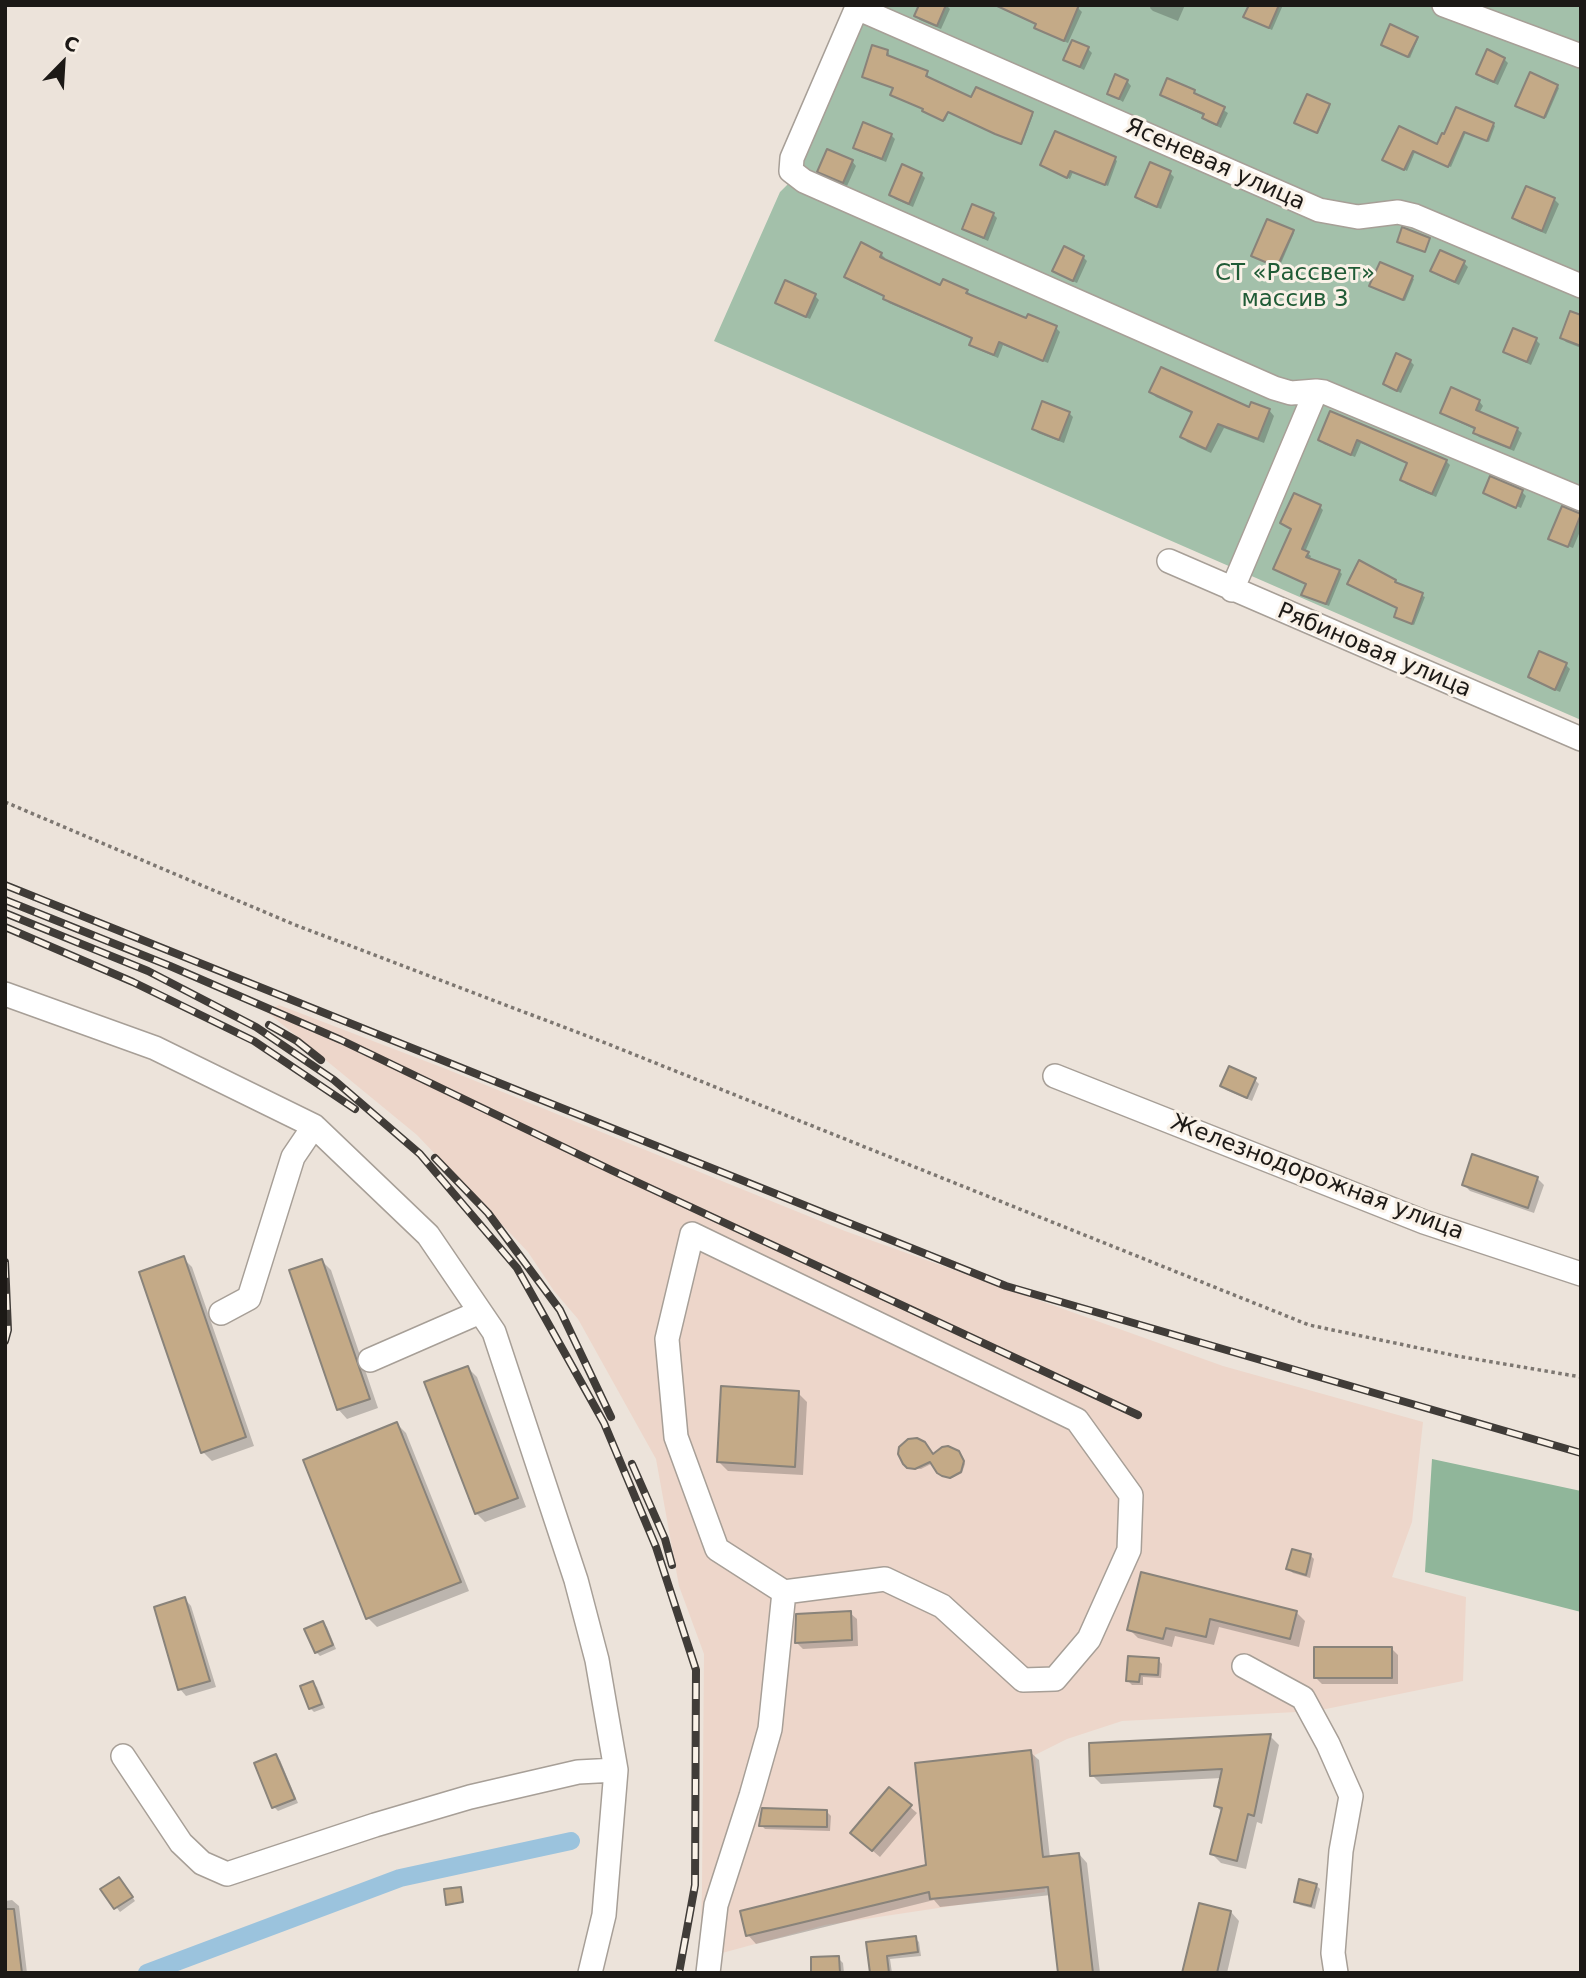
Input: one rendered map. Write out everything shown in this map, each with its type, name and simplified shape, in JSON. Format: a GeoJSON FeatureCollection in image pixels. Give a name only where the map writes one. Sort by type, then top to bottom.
{"type":"FeatureCollection","features":[{"type":"Feature","properties":{"kind":"street"},"geometry":{"type":"LineString","coordinates":[[1444,5],[1581,56]]}},
{"type":"Feature","properties":{"kind":"street"},"geometry":{"type":"LineString","coordinates":[[858,7],[792,158],[791,171],[804,181],[1274,388],[1291,393],[1324,392],[1581,499]]}},
{"type":"Feature","properties":{"kind":"street","name":"Ясеневая улица"},"geometry":{"type":"LineString","coordinates":[[858,7],[1319,210],[1358,216],[1398,212],[1415,216],[1581,286]]}},
{"type":"Feature","properties":{"kind":"street"},"geometry":{"type":"LineString","coordinates":[[1232,590],[1316,391]]}},
{"type":"Feature","properties":{"kind":"street","name":"Рябиновая улица"},"geometry":{"type":"LineString","coordinates":[[1169,561],[1581,739]]}},
{"type":"Feature","properties":{"kind":"street"},"geometry":{"type":"LineString","coordinates":[[5,994],[155,1048],[314,1126],[428,1235],[494,1332],[576,1580],[597,1660],[616,1770],[604,1915],[590,1973]]}},
{"type":"Feature","properties":{"kind":"street","name":"Железнодорожная улица"},"geometry":{"type":"LineString","coordinates":[[1055,1076],[1424,1223],[1581,1273]]}},
{"type":"Feature","properties":{"kind":"street"},"geometry":{"type":"LineString","coordinates":[[221,1313],[250,1298],[293,1157],[314,1126]]}},
{"type":"Feature","properties":{"kind":"street"},"geometry":{"type":"LineString","coordinates":[[692,1234],[1077,1420],[1131,1495],[1129,1550],[1089,1639],[1055,1679],[1023,1681],[942,1606],[885,1579],[783,1591],[717,1549],[676,1437],[667,1339],[692,1234]]}},
{"type":"Feature","properties":{"kind":"street"},"geometry":{"type":"LineString","coordinates":[[370,1360],[481,1312]]}},
{"type":"Feature","properties":{"kind":"street"},"geometry":{"type":"LineString","coordinates":[[708,1973],[716,1905],[770,1729],[783,1591]]}},
{"type":"Feature","properties":{"kind":"street"},"geometry":{"type":"LineString","coordinates":[[1244,1666],[1303,1698],[1351,1796],[1341,1851],[1333,1953],[1336,1973]]}},
{"type":"Feature","properties":{"kind":"street"},"geometry":{"type":"LineString","coordinates":[[123,1756],[181,1843],[202,1863],[227,1874],[470,1797],[578,1772],[616,1770]]}},
{"type":"Feature","properties":{"kind":"path"},"geometry":{"type":"LineString","coordinates":[[5,802],[293,924],[621,1049],[1308,1325],[1457,1356],[1581,1377]]}},
{"type":"Feature","properties":{"kind":"shaded area"},"geometry":{"type":"Polygon","coordinates":[[[279,1005],[446,1069],[845,1231],[1223,1366],[1423,1422],[1412,1522],[1392,1577],[1466,1597],[1463,1681],[1316,1711],[1122,1721],[1067,1739],[1035,1755],[1045,1892],[825,1925],[700,1959],[704,1654],[679,1586],[656,1459],[578,1319],[554,1291],[528,1252],[417,1135],[266,1011],[279,1005]]]}},
{"type":"Feature","properties":{"kind":"green space","name":"СТ «Рассвет» массив 3"},"geometry":{"type":"Polygon","coordinates":[[[870,5],[1581,5],[1581,720],[714,341],[780,192],[793,179],[870,5]]]}},
{"type":"Feature","properties":{"kind":"green space"},"geometry":{"type":"Polygon","coordinates":[[[1432,1459],[1581,1491],[1581,1612],[1425,1572],[1432,1459]]]}},
{"type":"Feature","properties":{"kind":"building"},"geometry":{"type":"Polygon","coordinates":[[[919,5],[946,5],[937,26],[914,16],[919,5]]]}},
{"type":"Feature","properties":{"kind":"building"},"geometry":{"type":"Polygon","coordinates":[[[995,5],[1079,5],[1064,41],[1034,28],[1036,24],[995,5]]]}},
{"type":"Feature","properties":{"kind":"building"},"geometry":{"type":"Polygon","coordinates":[[[1249,5],[1279,5],[1269,28],[1243,17],[1249,5]]]}},
{"type":"Feature","properties":{"kind":"building"},"geometry":{"type":"Polygon","coordinates":[[[1390,24],[1418,37],[1408,57],[1381,45],[1390,24]]]}},
{"type":"Feature","properties":{"kind":"building"},"geometry":{"type":"Polygon","coordinates":[[[1072,40],[1089,47],[1080,67],[1063,60],[1072,40]]]}},
{"type":"Feature","properties":{"kind":"building"},"geometry":{"type":"Polygon","coordinates":[[[872,45],[888,50],[887,55],[928,71],[926,76],[971,97],[976,87],[1033,112],[1021,144],[948,112],[943,121],[890,95],[893,88],[862,77],[872,45]]]}},
{"type":"Feature","properties":{"kind":"building"},"geometry":{"type":"Polygon","coordinates":[[[1487,49],[1505,58],[1494,82],[1476,74],[1487,49]]]}},
{"type":"Feature","properties":{"kind":"building"},"geometry":{"type":"Polygon","coordinates":[[[1530,72],[1558,85],[1544,118],[1515,106],[1530,72]]]}},
{"type":"Feature","properties":{"kind":"building"},"geometry":{"type":"Polygon","coordinates":[[[1115,74],[1128,80],[1119,99],[1107,94],[1115,74]]]}},
{"type":"Feature","properties":{"kind":"building"},"geometry":{"type":"Polygon","coordinates":[[[1167,78],[1225,107],[1217,125],[1202,118],[1204,114],[1160,95],[1167,78]]]}},
{"type":"Feature","properties":{"kind":"building"},"geometry":{"type":"Polygon","coordinates":[[[1307,94],[1330,104],[1317,133],[1294,123],[1307,94]]]}},
{"type":"Feature","properties":{"kind":"building"},"geometry":{"type":"Polygon","coordinates":[[[1456,107],[1494,123],[1487,141],[1464,132],[1448,167],[1413,151],[1404,170],[1382,160],[1399,126],[1437,144],[1456,107]]]}},
{"type":"Feature","properties":{"kind":"building"},"geometry":{"type":"Polygon","coordinates":[[[863,122],[892,134],[882,159],[853,148],[863,122]]]}},
{"type":"Feature","properties":{"kind":"building"},"geometry":{"type":"Polygon","coordinates":[[[1055,131],[1116,157],[1105,185],[1070,171],[1067,178],[1040,165],[1055,131]]]}},
{"type":"Feature","properties":{"kind":"building"},"geometry":{"type":"Polygon","coordinates":[[[827,149],[853,160],[843,183],[817,172],[827,149]]]}},
{"type":"Feature","properties":{"kind":"building"},"geometry":{"type":"Polygon","coordinates":[[[1150,162],[1171,171],[1157,207],[1135,197],[1150,162]]]}},
{"type":"Feature","properties":{"kind":"building"},"geometry":{"type":"Polygon","coordinates":[[[902,164],[922,173],[909,204],[889,195],[902,164]]]}},
{"type":"Feature","properties":{"kind":"building"},"geometry":{"type":"Polygon","coordinates":[[[1526,186],[1555,198],[1542,231],[1512,218],[1526,186]]]}},
{"type":"Feature","properties":{"kind":"building"},"geometry":{"type":"Polygon","coordinates":[[[972,204],[994,213],[984,238],[962,229],[972,204]]]}},
{"type":"Feature","properties":{"kind":"building"},"geometry":{"type":"Polygon","coordinates":[[[1267,219],[1294,230],[1277,267],[1251,256],[1267,219]]]}},
{"type":"Feature","properties":{"kind":"building"},"geometry":{"type":"Polygon","coordinates":[[[1402,227],[1430,238],[1425,252],[1397,242],[1402,227]]]}},
{"type":"Feature","properties":{"kind":"building"},"geometry":{"type":"Polygon","coordinates":[[[861,242],[882,253],[880,257],[940,285],[943,279],[968,290],[966,293],[1026,318],[1028,314],[1057,326],[1043,361],[999,342],[994,355],[969,345],[972,338],[883,299],[884,296],[844,277],[861,242]]]}},
{"type":"Feature","properties":{"kind":"building"},"geometry":{"type":"Polygon","coordinates":[[[1064,246],[1084,256],[1073,281],[1052,271],[1064,246]]]}},
{"type":"Feature","properties":{"kind":"building"},"geometry":{"type":"Polygon","coordinates":[[[1440,250],[1465,261],[1455,282],[1430,271],[1440,250]]]}},
{"type":"Feature","properties":{"kind":"building"},"geometry":{"type":"Polygon","coordinates":[[[1380,262],[1413,276],[1403,300],[1369,286],[1380,262]]]}},
{"type":"Feature","properties":{"kind":"building"},"geometry":{"type":"Polygon","coordinates":[[[785,280],[816,294],[806,317],[775,303],[785,280]]]}},
{"type":"Feature","properties":{"kind":"building"},"geometry":{"type":"Polygon","coordinates":[[[1570,311],[1581,315],[1581,346],[1560,338],[1570,311]]]}},
{"type":"Feature","properties":{"kind":"building"},"geometry":{"type":"Polygon","coordinates":[[[1513,328],[1537,338],[1527,362],[1503,352],[1513,328]]]}},
{"type":"Feature","properties":{"kind":"building"},"geometry":{"type":"Polygon","coordinates":[[[1396,353],[1411,360],[1397,391],[1383,384],[1396,353]]]}},
{"type":"Feature","properties":{"kind":"building"},"geometry":{"type":"Polygon","coordinates":[[[1161,367],[1249,407],[1251,402],[1270,409],[1258,439],[1218,424],[1206,449],[1180,437],[1192,412],[1149,392],[1161,367]]]}},
{"type":"Feature","properties":{"kind":"building"},"geometry":{"type":"Polygon","coordinates":[[[1451,387],[1480,400],[1476,410],[1518,428],[1510,448],[1473,433],[1475,428],[1440,413],[1451,387]]]}},
{"type":"Feature","properties":{"kind":"building"},"geometry":{"type":"Polygon","coordinates":[[[1042,401],[1070,412],[1059,440],[1032,429],[1042,401]]]}},
{"type":"Feature","properties":{"kind":"building"},"geometry":{"type":"Polygon","coordinates":[[[1330,411],[1447,460],[1432,494],[1400,480],[1407,463],[1357,440],[1351,455],[1318,440],[1330,411]]]}},
{"type":"Feature","properties":{"kind":"building"},"geometry":{"type":"Polygon","coordinates":[[[1490,476],[1523,490],[1516,508],[1483,493],[1490,476]]]}},
{"type":"Feature","properties":{"kind":"building"},"geometry":{"type":"Polygon","coordinates":[[[1294,493],[1321,505],[1302,549],[1309,552],[1306,557],[1340,570],[1326,604],[1301,595],[1306,584],[1273,569],[1291,529],[1280,523],[1294,493]]]}},
{"type":"Feature","properties":{"kind":"building"},"geometry":{"type":"Polygon","coordinates":[[[1562,506],[1581,514],[1568,547],[1548,539],[1562,506]]]}},
{"type":"Feature","properties":{"kind":"building"},"geometry":{"type":"Polygon","coordinates":[[[1359,560],[1396,580],[1395,582],[1423,593],[1412,624],[1394,617],[1397,608],[1347,584],[1359,560]]]}},
{"type":"Feature","properties":{"kind":"building"},"geometry":{"type":"Polygon","coordinates":[[[1539,651],[1567,663],[1555,690],[1528,677],[1539,651]]]}},
{"type":"Feature","properties":{"kind":"building"},"geometry":{"type":"Polygon","coordinates":[[[1229,1066],[1256,1078],[1247,1098],[1220,1086],[1229,1066]]]}},
{"type":"Feature","properties":{"kind":"building"},"geometry":{"type":"Polygon","coordinates":[[[1472,1154],[1538,1177],[1528,1208],[1462,1185],[1472,1154]]]}},
{"type":"Feature","properties":{"kind":"building"},"geometry":{"type":"Polygon","coordinates":[[[184,1256],[246,1437],[201,1453],[139,1272],[184,1256]]]}},
{"type":"Feature","properties":{"kind":"building"},"geometry":{"type":"Polygon","coordinates":[[[322,1259],[370,1399],[337,1410],[289,1270],[322,1259]]]}},
{"type":"Feature","properties":{"kind":"building"},"geometry":{"type":"Polygon","coordinates":[[[468,1366],[518,1498],[475,1514],[424,1382],[468,1366]]]}},
{"type":"Feature","properties":{"kind":"building"},"geometry":{"type":"Polygon","coordinates":[[[721,1386],[799,1391],[795,1467],[717,1462],[721,1386]]]}},
{"type":"Feature","properties":{"kind":"building"},"geometry":{"type":"Polygon","coordinates":[[[397,1422],[461,1582],[366,1619],[303,1460],[397,1422]]]}},
{"type":"Feature","properties":{"kind":"building"},"geometry":{"type":"Polygon","coordinates":[[[917,1438],[925,1442],[933,1454],[948,1446],[959,1451],[964,1461],[961,1472],[950,1478],[942,1476],[930,1462],[915,1469],[907,1468],[898,1454],[899,1447],[908,1439],[917,1438]]]}},
{"type":"Feature","properties":{"kind":"building"},"geometry":{"type":"Polygon","coordinates":[[[1292,1549],[1311,1554],[1306,1575],[1286,1569],[1292,1549]]]}},
{"type":"Feature","properties":{"kind":"building"},"geometry":{"type":"Polygon","coordinates":[[[1141,1572],[1297,1611],[1290,1639],[1210,1619],[1206,1637],[1166,1628],[1163,1639],[1127,1630],[1141,1572]]]}},
{"type":"Feature","properties":{"kind":"building"},"geometry":{"type":"Polygon","coordinates":[[[185,1597],[210,1681],[178,1690],[154,1607],[185,1597]]]}},
{"type":"Feature","properties":{"kind":"building"},"geometry":{"type":"Polygon","coordinates":[[[851,1611],[852,1640],[795,1643],[796,1614],[851,1611]]]}},
{"type":"Feature","properties":{"kind":"building"},"geometry":{"type":"Polygon","coordinates":[[[323,1621],[333,1645],[315,1653],[304,1629],[323,1621]]]}},
{"type":"Feature","properties":{"kind":"building"},"geometry":{"type":"Polygon","coordinates":[[[1314,1647],[1392,1647],[1392,1678],[1314,1678],[1314,1647]]]}},
{"type":"Feature","properties":{"kind":"building"},"geometry":{"type":"Polygon","coordinates":[[[1128,1656],[1159,1658],[1158,1675],[1140,1674],[1139,1682],[1126,1681],[1128,1656]]]}},
{"type":"Feature","properties":{"kind":"building"},"geometry":{"type":"Polygon","coordinates":[[[313,1681],[322,1704],[309,1709],[300,1686],[313,1681]]]}},
{"type":"Feature","properties":{"kind":"building"},"geometry":{"type":"Polygon","coordinates":[[[1271,1734],[1254,1816],[1248,1814],[1237,1861],[1210,1854],[1222,1808],[1214,1806],[1222,1769],[1090,1776],[1089,1743],[1271,1734]]]}},
{"type":"Feature","properties":{"kind":"building"},"geometry":{"type":"Polygon","coordinates":[[[1031,1750],[1043,1857],[1079,1853],[1093,1973],[1058,1973],[1048,1887],[930,1899],[929,1892],[746,1936],[740,1911],[926,1865],[915,1763],[1031,1750]]]}},
{"type":"Feature","properties":{"kind":"building"},"geometry":{"type":"Polygon","coordinates":[[[276,1754],[295,1799],[272,1808],[254,1763],[276,1754]]]}},
{"type":"Feature","properties":{"kind":"building"},"geometry":{"type":"Polygon","coordinates":[[[889,1787],[912,1805],[872,1851],[850,1833],[889,1787]]]}},
{"type":"Feature","properties":{"kind":"building"},"geometry":{"type":"Polygon","coordinates":[[[762,1808],[827,1810],[827,1827],[759,1826],[762,1808]]]}},
{"type":"Feature","properties":{"kind":"building"},"geometry":{"type":"Polygon","coordinates":[[[119,1877],[133,1897],[114,1909],[100,1889],[119,1877]]]}},
{"type":"Feature","properties":{"kind":"building"},"geometry":{"type":"Polygon","coordinates":[[[1299,1879],[1317,1884],[1311,1906],[1294,1902],[1299,1879]]]}},
{"type":"Feature","properties":{"kind":"building"},"geometry":{"type":"Polygon","coordinates":[[[461,1887],[463,1902],[446,1905],[444,1889],[461,1887]]]}},
{"type":"Feature","properties":{"kind":"building"},"geometry":{"type":"Polygon","coordinates":[[[1199,1903],[1231,1911],[1217,1973],[1182,1973],[1199,1903]]]}},
{"type":"Feature","properties":{"kind":"building"},"geometry":{"type":"Polygon","coordinates":[[[5,1909],[14,1909],[22,1973],[5,1973],[5,1909]]]}},
{"type":"Feature","properties":{"kind":"building"},"geometry":{"type":"Polygon","coordinates":[[[916,1936],[918,1952],[887,1956],[889,1973],[870,1973],[866,1942],[916,1936]]]}},
{"type":"Feature","properties":{"kind":"building"},"geometry":{"type":"Polygon","coordinates":[[[839,1956],[840,1973],[811,1973],[811,1957],[839,1956]]]}},
{"type":"Feature","properties":{"kind":"waterway"},"geometry":{"type":"LineString","coordinates":[[147,1973],[400,1878],[571,1841]]}},
{"type":"Feature","properties":{"kind":"railway"},"geometry":{"type":"LineString","coordinates":[[5,885],[1006,1286],[1581,1453]]}},
{"type":"Feature","properties":{"kind":"railway"},"geometry":{"type":"LineString","coordinates":[[5,900],[170,966],[341,1040],[611,1170],[1138,1415]]}},
{"type":"Feature","properties":{"kind":"railway"},"geometry":{"type":"LineString","coordinates":[[5,913],[148,971],[256,1027],[334,1080],[420,1154],[517,1268],[604,1423],[656,1547],[696,1670],[695,1885],[679,1973]]}},
{"type":"Feature","properties":{"kind":"railway"},"geometry":{"type":"LineString","coordinates":[[5,927],[133,982],[254,1041],[355,1109]]}},
{"type":"Feature","properties":{"kind":"railway"},"geometry":{"type":"LineString","coordinates":[[269,1025],[297,1041],[321,1060]]}},
{"type":"Feature","properties":{"kind":"railway"},"geometry":{"type":"LineString","coordinates":[[435,1158],[488,1213],[560,1310],[611,1417]]}},
{"type":"Feature","properties":{"kind":"railway"},"geometry":{"type":"LineString","coordinates":[[5,1262],[8,1330],[5,1341]]}},
{"type":"Feature","properties":{"kind":"railway"},"geometry":{"type":"LineString","coordinates":[[632,1464],[665,1539],[672,1565]]}}]}
